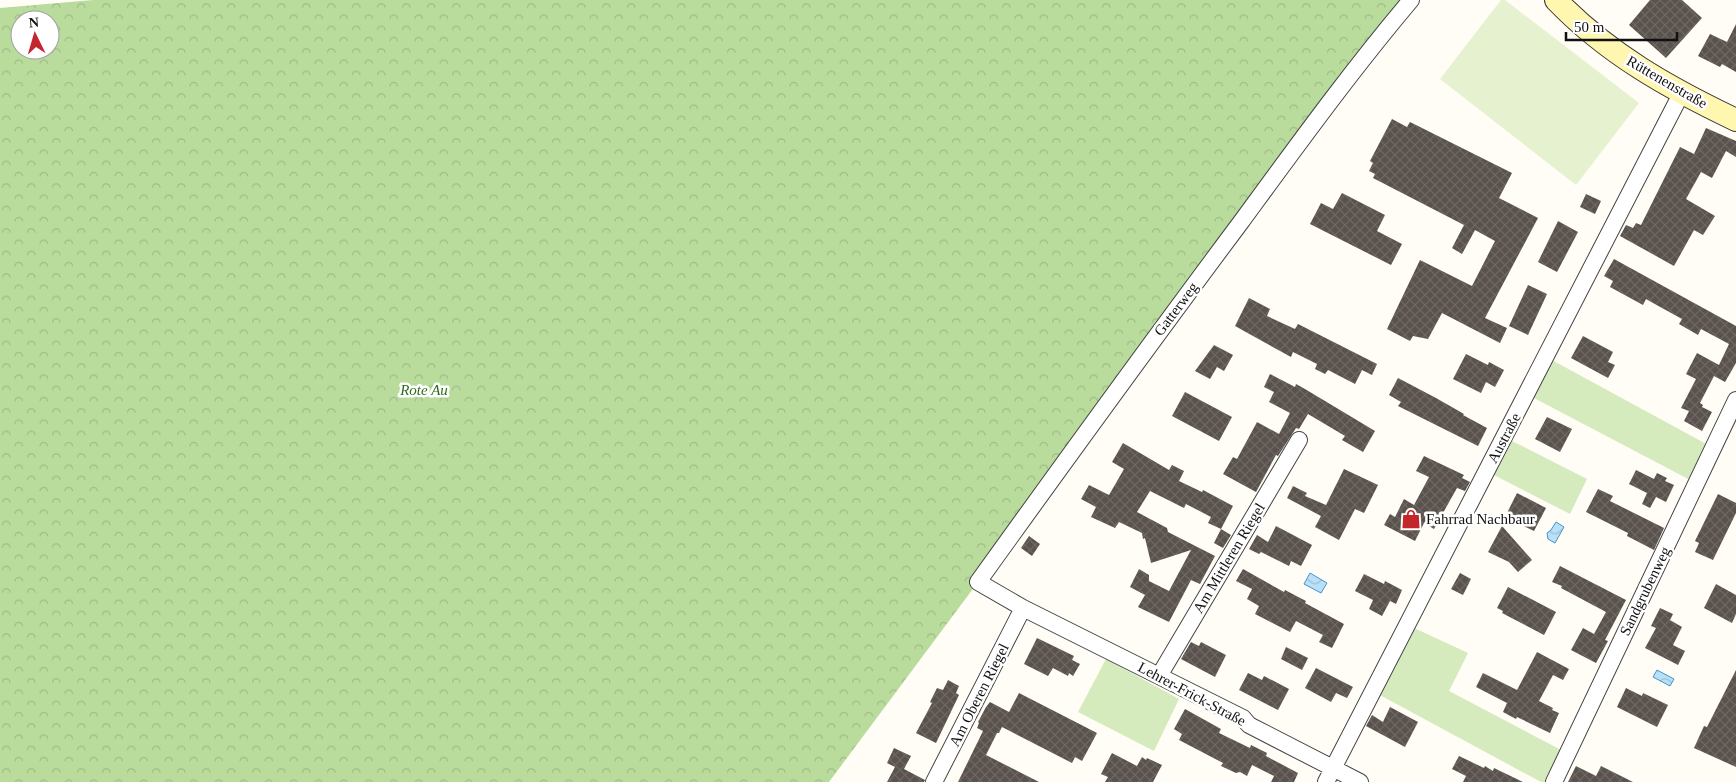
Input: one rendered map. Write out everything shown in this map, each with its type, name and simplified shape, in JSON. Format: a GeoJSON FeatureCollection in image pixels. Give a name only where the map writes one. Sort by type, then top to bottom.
{"type":"FeatureCollection","features":[{"type":"Feature","properties":{"kind":"main road","name":"Rüttenenstraße"},"geometry":{"type":"LineString","coordinates":[[1556,0],[1585,27],[1634,65],[1681,94],[1736,120]]}},
{"type":"Feature","properties":{"kind":"street","name":"Gatterweg"},"geometry":{"type":"LineString","coordinates":[[1024,608],[978,582],[1133,367],[1312,125],[1364,56],[1411,0]]}},
{"type":"Feature","properties":{"kind":"street","name":"Austraße"},"geometry":{"type":"LineString","coordinates":[[1330,775],[1681,94]]}},
{"type":"Feature","properties":{"kind":"street","name":"Sandgrubenweg"},"geometry":{"type":"LineString","coordinates":[[1554,782],[1736,400]]}},
{"type":"Feature","properties":{"kind":"street","name":"Am Mittleren Riegel"},"geometry":{"type":"LineString","coordinates":[[1159,676],[1299,440]]}},
{"type":"Feature","properties":{"kind":"street","name":"Lehrer-Frick-Straße"},"geometry":{"type":"LineString","coordinates":[[1024,608],[1242,718],[1249,725],[1330,775],[1360,782]]}},
{"type":"Feature","properties":{"kind":"street","name":"Am Oberen Riegel"},"geometry":{"type":"LineString","coordinates":[[934,782],[1024,608]]}},
{"type":"Feature","properties":{"kind":"green space","name":"Rote Au"},"geometry":{"type":"Polygon","coordinates":[[[93,0],[1402,0],[978,582],[829,782],[0,782],[0,8],[93,0]]]}},
{"type":"Feature","properties":{"kind":"green space"},"geometry":{"type":"Polygon","coordinates":[[[1501,0],[1505,0],[1639,103],[1576,185],[1440,79],[1501,0]]]}},
{"type":"Feature","properties":{"kind":"green space"},"geometry":{"type":"Polygon","coordinates":[[[1550,359],[1710,446],[1692,481],[1532,397],[1550,359]]]}},
{"type":"Feature","properties":{"kind":"green space"},"geometry":{"type":"Polygon","coordinates":[[[1510,440],[1587,479],[1570,514],[1492,474],[1510,440]]]}},
{"type":"Feature","properties":{"kind":"green space"},"geometry":{"type":"Polygon","coordinates":[[[1412,627],[1468,653],[1449,691],[1563,751],[1547,782],[1541,782],[1378,694],[1412,627]]]}},
{"type":"Feature","properties":{"kind":"green space"},"geometry":{"type":"Polygon","coordinates":[[[1106,659],[1179,699],[1154,751],[1078,712],[1106,659]]]}},
{"type":"Feature","properties":{"kind":"water"},"geometry":{"type":"Polygon","coordinates":[[[1556,522],[1564,527],[1555,543],[1548,539],[1547,533],[1556,522]]]}},
{"type":"Feature","properties":{"kind":"water"},"geometry":{"type":"Polygon","coordinates":[[[1310,573],[1327,583],[1321,593],[1304,584],[1310,573]]]}},
{"type":"Feature","properties":{"kind":"water"},"geometry":{"type":"Polygon","coordinates":[[[1657,670],[1674,679],[1670,686],[1653,677],[1657,670]]]}},
{"type":"Feature","properties":{"kind":"building"},"geometry":{"type":"Polygon","coordinates":[[[1650,0],[1682,0],[1702,18],[1666,58],[1629,25],[1650,0]]]}},
{"type":"Feature","properties":{"kind":"building"},"geometry":{"type":"Polygon","coordinates":[[[1736,24],[1736,72],[1722,64],[1720,67],[1698,56],[1710,34],[1727,42],[1736,24]]]}},
{"type":"Feature","properties":{"kind":"building"},"geometry":{"type":"Polygon","coordinates":[[[1392,119],[1407,127],[1410,122],[1512,173],[1499,198],[1538,218],[1485,318],[1507,328],[1500,343],[1442,313],[1428,339],[1413,336],[1410,341],[1387,329],[1420,260],[1472,286],[1495,241],[1475,230],[1462,254],[1452,248],[1464,225],[1373,178],[1375,174],[1369,171],[1373,163],[1370,161],[1392,119]]]}},
{"type":"Feature","properties":{"kind":"building"},"geometry":{"type":"Polygon","coordinates":[[[1706,128],[1736,141],[1736,157],[1726,151],[1712,178],[1701,172],[1686,199],[1715,216],[1703,235],[1694,230],[1674,266],[1620,236],[1626,225],[1633,228],[1636,223],[1641,225],[1680,147],[1694,154],[1706,128]]]}},
{"type":"Feature","properties":{"kind":"building"},"geometry":{"type":"Polygon","coordinates":[[[1342,193],[1385,215],[1377,231],[1402,244],[1391,265],[1310,224],[1321,203],[1333,209],[1342,193]]]}},
{"type":"Feature","properties":{"kind":"building"},"geometry":{"type":"Polygon","coordinates":[[[1586,194],[1601,201],[1595,214],[1580,207],[1586,194]]]}},
{"type":"Feature","properties":{"kind":"building"},"geometry":{"type":"Polygon","coordinates":[[[1558,221],[1578,232],[1557,272],[1538,262],[1558,221]]]}},
{"type":"Feature","properties":{"kind":"building"},"geometry":{"type":"Polygon","coordinates":[[[1614,259],[1736,326],[1736,363],[1725,382],[1714,376],[1700,403],[1703,405],[1702,407],[1712,412],[1702,431],[1684,421],[1689,411],[1681,408],[1696,379],[1686,374],[1697,353],[1719,365],[1729,344],[1701,329],[1698,335],[1679,324],[1682,319],[1646,299],[1643,305],[1610,287],[1613,281],[1604,276],[1614,259]]]}},
{"type":"Feature","properties":{"kind":"building"},"geometry":{"type":"Polygon","coordinates":[[[1528,285],[1547,294],[1528,335],[1509,326],[1528,285]]]}},
{"type":"Feature","properties":{"kind":"building"},"geometry":{"type":"Polygon","coordinates":[[[1249,298],[1270,309],[1267,316],[1295,329],[1298,324],[1377,364],[1372,375],[1362,370],[1355,384],[1328,370],[1325,374],[1315,369],[1317,364],[1293,352],[1291,357],[1235,326],[1249,298]]]}},
{"type":"Feature","properties":{"kind":"building"},"geometry":{"type":"Polygon","coordinates":[[[1583,336],[1613,352],[1608,362],[1615,365],[1608,378],[1571,358],[1583,336]]]}},
{"type":"Feature","properties":{"kind":"building"},"geometry":{"type":"Polygon","coordinates":[[[1214,345],[1233,355],[1224,371],[1217,367],[1210,379],[1195,371],[1214,345]]]}},
{"type":"Feature","properties":{"kind":"building"},"geometry":{"type":"Polygon","coordinates":[[[1466,354],[1488,365],[1489,362],[1504,370],[1495,387],[1486,382],[1481,393],[1453,379],[1466,354]]]}},
{"type":"Feature","properties":{"kind":"building"},"geometry":{"type":"Polygon","coordinates":[[[1270,374],[1295,387],[1296,384],[1375,431],[1363,452],[1342,440],[1345,436],[1308,414],[1299,429],[1296,428],[1278,456],[1276,455],[1256,492],[1223,474],[1233,457],[1237,459],[1257,422],[1279,434],[1290,413],[1269,402],[1274,392],[1264,387],[1270,374]]]}},
{"type":"Feature","properties":{"kind":"building"},"geometry":{"type":"Polygon","coordinates":[[[1398,378],[1487,428],[1478,446],[1398,406],[1401,402],[1389,395],[1398,378]]]}},
{"type":"Feature","properties":{"kind":"building"},"geometry":{"type":"Polygon","coordinates":[[[1185,392],[1232,417],[1219,441],[1172,416],[1185,392]]]}},
{"type":"Feature","properties":{"kind":"building"},"geometry":{"type":"Polygon","coordinates":[[[1547,417],[1572,429],[1560,452],[1535,439],[1547,417]]]}},
{"type":"Feature","properties":{"kind":"building"},"geometry":{"type":"Polygon","coordinates":[[[1123,443],[1169,470],[1172,465],[1184,471],[1179,481],[1202,492],[1203,490],[1233,506],[1221,529],[1208,523],[1211,517],[1186,504],[1184,508],[1150,491],[1137,512],[1167,528],[1168,532],[1215,556],[1200,584],[1191,580],[1169,622],[1138,607],[1145,595],[1130,587],[1139,569],[1149,575],[1149,581],[1169,591],[1191,550],[1151,563],[1142,533],[1119,522],[1115,528],[1091,517],[1096,507],[1081,499],[1089,485],[1109,495],[1124,469],[1112,462],[1123,443]]]}},
{"type":"Feature","properties":{"kind":"building"},"geometry":{"type":"Polygon","coordinates":[[[1424,456],[1464,475],[1462,478],[1470,482],[1465,491],[1457,488],[1434,529],[1424,523],[1415,541],[1384,525],[1390,514],[1395,517],[1404,499],[1414,505],[1429,477],[1416,471],[1424,456]]]}},
{"type":"Feature","properties":{"kind":"building"},"geometry":{"type":"Polygon","coordinates":[[[1344,469],[1378,485],[1364,513],[1355,509],[1339,540],[1315,527],[1321,516],[1287,498],[1293,486],[1307,493],[1305,496],[1326,505],[1344,469]]]}},
{"type":"Feature","properties":{"kind":"building"},"geometry":{"type":"Polygon","coordinates":[[[1636,470],[1654,479],[1657,473],[1667,478],[1665,481],[1674,485],[1666,502],[1656,497],[1650,508],[1642,504],[1647,493],[1629,484],[1636,470]]]}},
{"type":"Feature","properties":{"kind":"building"},"geometry":{"type":"Polygon","coordinates":[[[1598,489],[1613,496],[1610,501],[1664,528],[1654,550],[1627,536],[1628,533],[1586,512],[1598,489]]]}},
{"type":"Feature","properties":{"kind":"building"},"geometry":{"type":"Polygon","coordinates":[[[1517,493],[1546,508],[1534,531],[1505,517],[1517,493]]]}},
{"type":"Feature","properties":{"kind":"building"},"geometry":{"type":"Polygon","coordinates":[[[1718,494],[1736,503],[1736,513],[1713,560],[1695,552],[1699,543],[1695,541],[1718,494]]]}},
{"type":"Feature","properties":{"kind":"building"},"geometry":{"type":"Polygon","coordinates":[[[1276,526],[1312,545],[1301,566],[1291,561],[1289,566],[1261,552],[1259,554],[1249,549],[1257,535],[1268,542],[1276,526]]]}},
{"type":"Feature","properties":{"kind":"building"},"geometry":{"type":"Polygon","coordinates":[[[1502,526],[1532,560],[1518,572],[1509,562],[1488,552],[1502,526]]]}},
{"type":"Feature","properties":{"kind":"building"},"geometry":{"type":"Polygon","coordinates":[[[1221,529],[1231,535],[1223,548],[1214,543],[1221,529]]]}},
{"type":"Feature","properties":{"kind":"building"},"geometry":{"type":"Polygon","coordinates":[[[1029,536],[1040,544],[1032,556],[1021,548],[1029,536]]]}},
{"type":"Feature","properties":{"kind":"building"},"geometry":{"type":"Polygon","coordinates":[[[1560,566],[1626,600],[1605,640],[1608,641],[1596,663],[1571,650],[1583,628],[1594,634],[1606,612],[1552,582],[1560,566]]]}},
{"type":"Feature","properties":{"kind":"building"},"geometry":{"type":"Polygon","coordinates":[[[1243,569],[1284,592],[1285,590],[1306,601],[1305,603],[1344,624],[1332,648],[1319,642],[1323,635],[1296,621],[1290,632],[1255,614],[1259,606],[1247,599],[1252,589],[1236,581],[1243,569]]]}},
{"type":"Feature","properties":{"kind":"building"},"geometry":{"type":"Polygon","coordinates":[[[1460,573],[1471,579],[1463,595],[1451,589],[1460,573]]]}},
{"type":"Feature","properties":{"kind":"building"},"geometry":{"type":"Polygon","coordinates":[[[1364,574],[1384,584],[1385,581],[1402,590],[1396,604],[1390,601],[1382,616],[1369,609],[1373,600],[1355,591],[1364,574]]]}},
{"type":"Feature","properties":{"kind":"building"},"geometry":{"type":"Polygon","coordinates":[[[1716,584],[1736,595],[1736,614],[1732,623],[1704,608],[1716,584]]]}},
{"type":"Feature","properties":{"kind":"building"},"geometry":{"type":"Polygon","coordinates":[[[1508,587],[1556,612],[1544,635],[1502,613],[1503,611],[1497,608],[1508,587]]]}},
{"type":"Feature","properties":{"kind":"building"},"geometry":{"type":"Polygon","coordinates":[[[1660,608],[1673,614],[1670,620],[1682,627],[1673,645],[1685,651],[1678,665],[1645,648],[1656,628],[1651,626],[1660,608]]]}},
{"type":"Feature","properties":{"kind":"building"},"geometry":{"type":"Polygon","coordinates":[[[1037,638],[1074,656],[1072,660],[1080,664],[1073,676],[1069,673],[1068,676],[1053,668],[1048,676],[1024,664],[1037,638]]]}},
{"type":"Feature","properties":{"kind":"building"},"geometry":{"type":"Polygon","coordinates":[[[1191,642],[1199,646],[1201,642],[1226,655],[1215,677],[1181,659],[1191,642]]]}},
{"type":"Feature","properties":{"kind":"building"},"geometry":{"type":"Polygon","coordinates":[[[1286,647],[1308,658],[1302,670],[1281,659],[1286,647]]]}},
{"type":"Feature","properties":{"kind":"building"},"geometry":{"type":"Polygon","coordinates":[[[1537,652],[1569,669],[1563,680],[1553,675],[1539,701],[1559,713],[1550,733],[1503,712],[1507,703],[1476,687],[1483,673],[1517,690],[1537,652]]]}},
{"type":"Feature","properties":{"kind":"building"},"geometry":{"type":"Polygon","coordinates":[[[1316,668],[1353,687],[1347,698],[1336,693],[1331,702],[1305,688],[1316,668]]]}},
{"type":"Feature","properties":{"kind":"building"},"geometry":{"type":"Polygon","coordinates":[[[1736,670],[1736,767],[1694,748],[1704,726],[1707,727],[1736,670]]]}},
{"type":"Feature","properties":{"kind":"building"},"geometry":{"type":"Polygon","coordinates":[[[1248,673],[1262,680],[1264,676],[1289,689],[1278,710],[1239,690],[1248,673]]]}},
{"type":"Feature","properties":{"kind":"building"},"geometry":{"type":"Polygon","coordinates":[[[948,680],[959,686],[956,693],[959,695],[936,743],[916,733],[932,703],[930,702],[937,688],[943,690],[948,680]]]}},
{"type":"Feature","properties":{"kind":"building"},"geometry":{"type":"Polygon","coordinates":[[[1626,688],[1642,696],[1643,693],[1668,705],[1657,727],[1617,707],[1626,688]]]}},
{"type":"Feature","properties":{"kind":"building"},"geometry":{"type":"Polygon","coordinates":[[[1019,693],[1097,733],[1082,761],[1075,757],[1072,763],[1002,727],[986,755],[1039,782],[958,782],[983,731],[977,728],[986,707],[990,702],[1009,712],[1019,693]]]}},
{"type":"Feature","properties":{"kind":"building"},"geometry":{"type":"Polygon","coordinates":[[[1390,707],[1418,722],[1405,747],[1366,726],[1372,715],[1383,722],[1390,707]]]}},
{"type":"Feature","properties":{"kind":"building"},"geometry":{"type":"Polygon","coordinates":[[[1185,709],[1221,729],[1219,733],[1250,748],[1251,745],[1267,753],[1266,756],[1298,773],[1294,782],[1271,782],[1274,776],[1252,765],[1247,776],[1240,772],[1236,773],[1221,766],[1223,763],[1179,740],[1182,734],[1174,729],[1185,709]]]}},
{"type":"Feature","properties":{"kind":"building"},"geometry":{"type":"Polygon","coordinates":[[[894,748],[911,756],[904,769],[925,780],[924,782],[887,782],[895,767],[887,763],[894,748]]]}},
{"type":"Feature","properties":{"kind":"building"},"geometry":{"type":"Polygon","coordinates":[[[1112,753],[1137,766],[1142,757],[1162,765],[1153,782],[1105,782],[1108,777],[1101,774],[1112,753]]]}},
{"type":"Feature","properties":{"kind":"building"},"geometry":{"type":"Polygon","coordinates":[[[1459,756],[1484,768],[1485,766],[1493,771],[1494,768],[1523,782],[1463,782],[1466,776],[1452,769],[1459,756]]]}},
{"type":"Feature","properties":{"kind":"building"},"geometry":{"type":"Polygon","coordinates":[[[1576,766],[1596,776],[1601,766],[1633,782],[1568,782],[1576,766]]]}},
{"type":"Feature","properties":{"kind":"place","name":"Fahrrad Nachbaur"},"geometry":{"type":"Point","coordinates":[1411,519]}}]}
